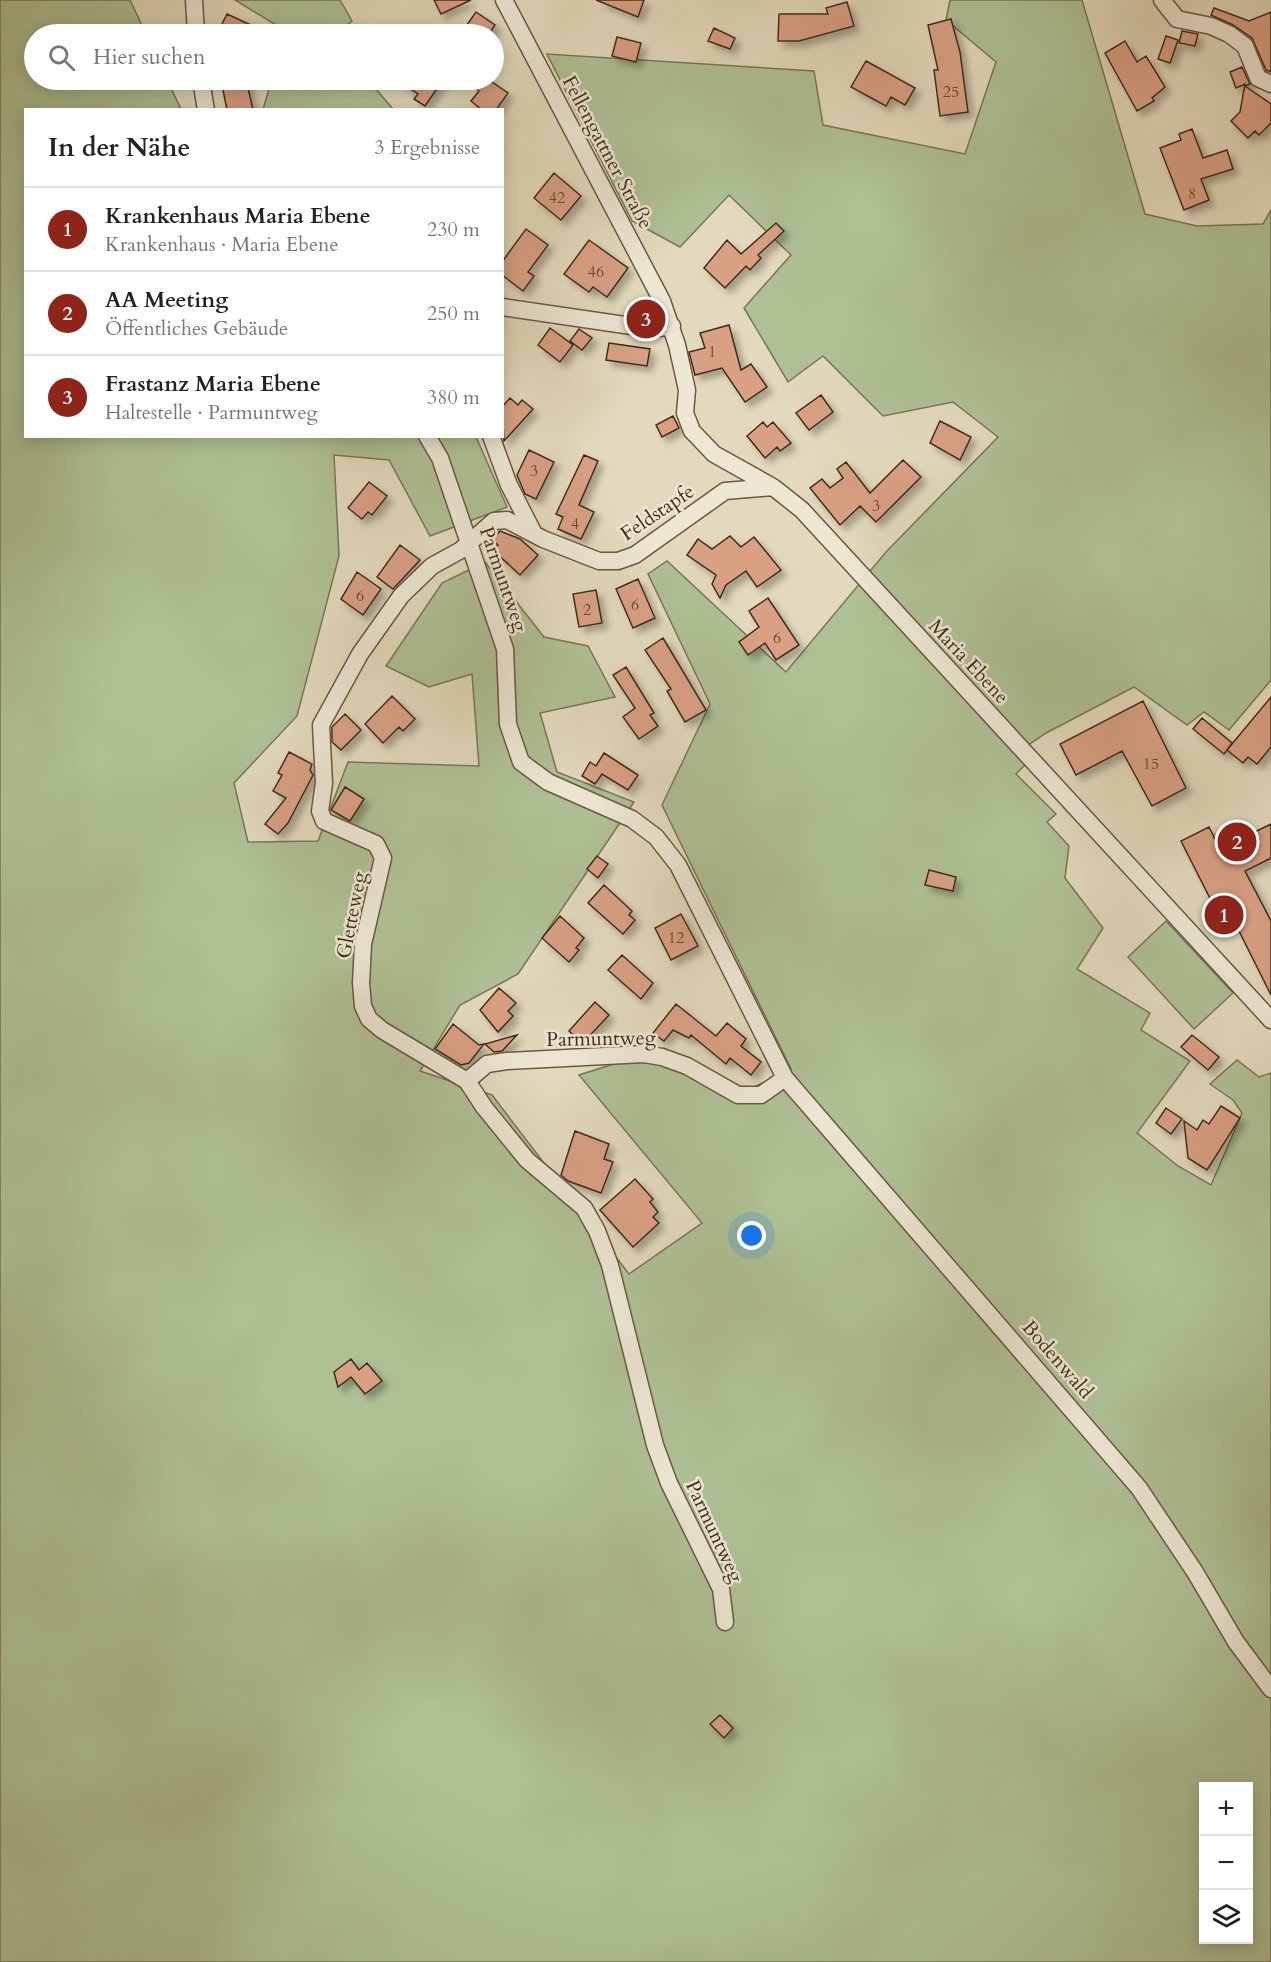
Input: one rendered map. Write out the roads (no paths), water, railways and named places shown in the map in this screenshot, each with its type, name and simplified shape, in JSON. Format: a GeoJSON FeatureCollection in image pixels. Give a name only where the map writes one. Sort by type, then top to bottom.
{"type":"FeatureCollection","features":[{"type":"Feature","properties":{"kind":"street"},"geometry":{"type":"LineString","coordinates":[[194,0],[195,24]]}},
{"type":"Feature","properties":{"kind":"street","name":"Fellengattner Straße"},"geometry":{"type":"LineString","coordinates":[[504,0],[642,260],[672,326]]}},
{"type":"Feature","properties":{"kind":"street"},"geometry":{"type":"LineString","coordinates":[[1162,0],[1177,19],[1211,26],[1245,45],[1258,78],[1271,84]]}},
{"type":"Feature","properties":{"kind":"street"},"geometry":{"type":"LineString","coordinates":[[203,90],[206,108]]}},
{"type":"Feature","properties":{"kind":"street"},"geometry":{"type":"LineString","coordinates":[[504,307],[652,329],[672,326]]}},
{"type":"Feature","properties":{"kind":"street","name":"Maria Ebene"},"geometry":{"type":"LineString","coordinates":[[672,326],[687,390],[685,413],[692,431],[714,454],[773,487],[810,518],[1271,1020]]}},
{"type":"Feature","properties":{"kind":"street","name":"Parmuntweg"},"geometry":{"type":"LineString","coordinates":[[428,438],[440,458],[505,649],[508,724],[521,762],[548,782],[632,819],[656,837],[678,865],[785,1078],[761,1095],[738,1095],[680,1063],[644,1054],[487,1064],[467,1081],[484,1107],[527,1160],[584,1208],[597,1231],[610,1265],[655,1445],[669,1483],[721,1589],[725,1622]]}},
{"type":"Feature","properties":{"kind":"street"},"geometry":{"type":"LineString","coordinates":[[492,438],[509,485],[533,532]]}},
{"type":"Feature","properties":{"kind":"street","name":"Feldstapfe"},"geometry":{"type":"LineString","coordinates":[[468,542],[494,521],[507,520],[580,555],[599,561],[618,561],[635,555],[725,491],[773,487]]}},
{"type":"Feature","properties":{"kind":"street","name":"Gletteweg"},"geometry":{"type":"LineString","coordinates":[[467,1081],[369,1019],[363,1006],[361,983],[363,944],[383,858],[376,844],[324,821],[320,811],[324,783],[321,725],[346,676],[416,580],[448,555],[461,550],[468,542]]}},
{"type":"Feature","properties":{"kind":"street","name":"Bodenwald"},"geometry":{"type":"LineString","coordinates":[[785,1078],[1139,1488],[1196,1572],[1236,1642],[1271,1689]]}},
{"type":"Feature","properties":{"kind":"place","name":"Frastanz Maria Ebene"},"geometry":{"type":"Point","coordinates":[646,319]}},
{"type":"Feature","properties":{"kind":"place","name":"AA Meeting"},"geometry":{"type":"Point","coordinates":[1237,842]}},
{"type":"Feature","properties":{"kind":"place","name":"Krankenhaus Maria Ebene"},"geometry":{"type":"Point","coordinates":[1224,915]}}]}
